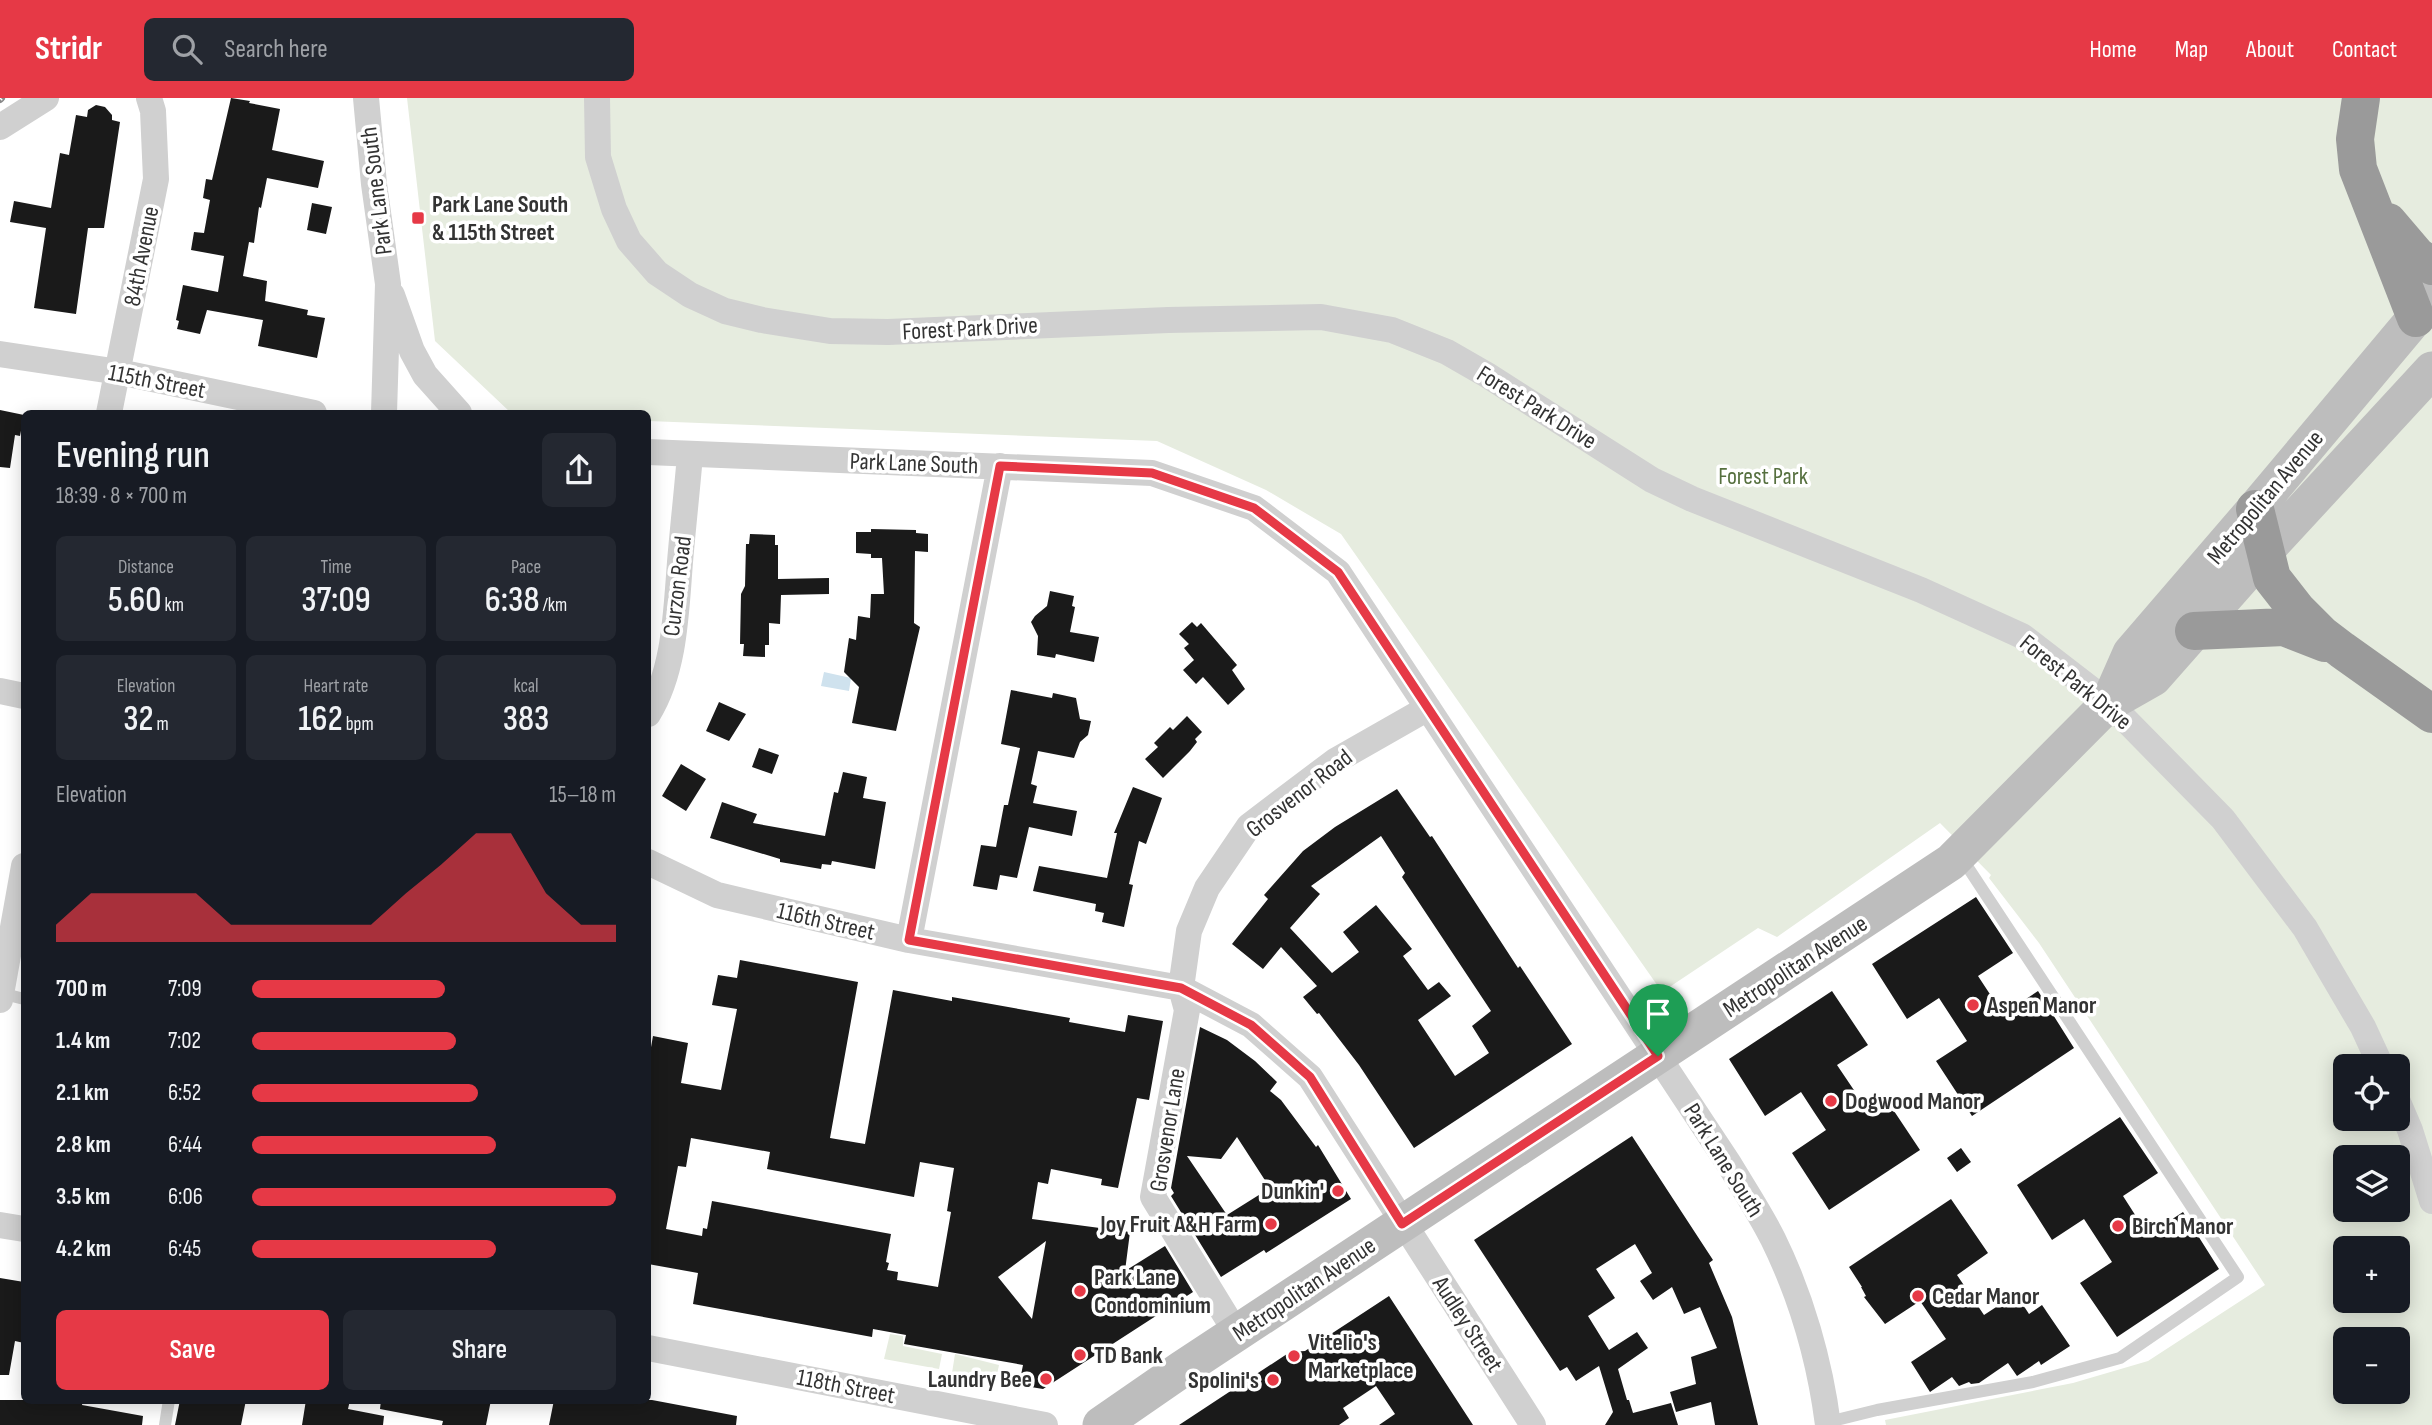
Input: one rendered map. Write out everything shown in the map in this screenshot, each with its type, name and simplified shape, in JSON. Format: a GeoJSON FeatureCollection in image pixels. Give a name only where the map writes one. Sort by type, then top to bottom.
{"type":"FeatureCollection","features":[{"type":"Feature","properties":{"kind":"highway"},"geometry":{"type":"LineString","coordinates":[[2361,98],[2355,153],[2358,169],[2369,199],[2424,308]]}},
{"type":"Feature","properties":{"kind":"highway"},"geometry":{"type":"LineString","coordinates":[[2369,199],[2417,256],[2432,267]]}},
{"type":"Feature","properties":{"kind":"highway"},"geometry":{"type":"LineString","coordinates":[[2255,509],[2272,578],[2297,610],[2342,650],[2432,714]]}},
{"type":"Feature","properties":{"kind":"highway"},"geometry":{"type":"LineString","coordinates":[[2194,631],[2284,626],[2342,650]]}},
{"type":"Feature","properties":{"kind":"main road","name":"Metropolitan Avenue"},"geometry":{"type":"LineString","coordinates":[[2109,703],[2131,653],[2424,308]]}},
{"type":"Feature","properties":{"kind":"main road","name":"Metropolitan Avenue"},"geometry":{"type":"LineString","coordinates":[[1101,1425],[1940,870],[2109,703],[2153,678],[2266,550],[2432,370]]}},
{"type":"Feature","properties":{"kind":"street"},"geometry":{"type":"LineString","coordinates":[[0,127],[46,98]]}},
{"type":"Feature","properties":{"kind":"street","name":"84th Avenue"},"geometry":{"type":"LineString","coordinates":[[110,410],[156,179],[153,111],[149,98]]}},
{"type":"Feature","properties":{"kind":"street","name":"Park Lane South"},"geometry":{"type":"LineString","coordinates":[[366,98],[374,184],[388,284],[384,410]]}},
{"type":"Feature","properties":{"kind":"street","name":"Forest Park Drive"},"geometry":{"type":"LineString","coordinates":[[597,98],[598,157],[614,209],[629,241],[657,273],[690,295],[725,311],[830,331],[888,332],[1167,320],[1321,317],[1392,330],[1467,363],[1652,480],[1692,499],[1921,590],[2022,636],[2109,703],[2223,819],[2305,929],[2363,1027],[2375,1054]]}},
{"type":"Feature","properties":{"kind":"street","name":"Park Lane South"},"geometry":{"type":"LineString","coordinates":[[388,284],[412,351],[425,375],[456,410]]}},
{"type":"Feature","properties":{"kind":"street","name":"115th Street"},"geometry":{"type":"LineString","coordinates":[[0,354],[119,372],[300,410]]}},
{"type":"Feature","properties":{"kind":"street","name":"Park Lane South"},"geometry":{"type":"LineString","coordinates":[[651,452],[1152,473],[1254,508],[1338,572],[1729,1164],[1773,1238],[1798,1298],[1815,1357],[1828,1423]]}},
{"type":"Feature","properties":{"kind":"street","name":"Curzon Road"},"geometry":{"type":"LineString","coordinates":[[651,709],[663,679],[675,622],[691,455]]}},
{"type":"Feature","properties":{"kind":"street"},"geometry":{"type":"LineString","coordinates":[[909,940],[1000,466]]}},
{"type":"Feature","properties":{"kind":"street"},"geometry":{"type":"LineString","coordinates":[[0,691],[21,695]]}},
{"type":"Feature","properties":{"kind":"street","name":"Grosvenor Road"},"geometry":{"type":"LineString","coordinates":[[1181,988],[1189,931],[1207,888],[1250,826],[1335,761],[1428,708]]}},
{"type":"Feature","properties":{"kind":"street","name":"116th Street"},"geometry":{"type":"LineString","coordinates":[[651,863],[717,895],[909,940],[1181,988],[1251,1025],[1310,1077],[1402,1224]]}},
{"type":"Feature","properties":{"kind":"street"},"geometry":{"type":"LineString","coordinates":[[9,997],[4,958],[20,915]]}},
{"type":"Feature","properties":{"kind":"street","name":"Grosvenor Lane"},"geometry":{"type":"LineString","coordinates":[[1181,988],[1187,1010],[1153,1197],[1237,1334]]}},
{"type":"Feature","properties":{"kind":"street"},"geometry":{"type":"LineString","coordinates":[[2410,1130],[2432,1201]]}},
{"type":"Feature","properties":{"kind":"street"},"geometry":{"type":"LineString","coordinates":[[0,1224],[21,1228]]}},
{"type":"Feature","properties":{"kind":"street","name":"Audley Street"},"geometry":{"type":"LineString","coordinates":[[1402,1224],[1533,1425]]}},
{"type":"Feature","properties":{"kind":"street","name":"118th Street"},"geometry":{"type":"LineString","coordinates":[[651,1349],[1045,1425]]}},
{"type":"Feature","properties":{"kind":"lane"},"geometry":{"type":"LineString","coordinates":[[1828,1423],[1877,1410],[2033,1382],[2120,1358],[2238,1277],[1959,854]]}},
{"type":"Feature","properties":{"kind":"lane"},"geometry":{"type":"LineString","coordinates":[[165,1425],[168,1404]]}},
{"type":"Feature","properties":{"kind":"green space","name":"Forest Park"},"geometry":{"type":"Polygon","coordinates":[[[407,98],[2432,98],[2432,1425],[1886,1425],[1885,1420],[2073,1383],[2148,1361],[2265,1285],[2039,943],[1989,878],[1991,875],[1940,823],[1777,937],[1758,928],[1662,992],[1341,534],[1266,490],[1157,441],[651,421],[651,410],[508,410],[435,341],[407,98]]]}},
{"type":"Feature","properties":{"kind":"green space"},"geometry":{"type":"Polygon","coordinates":[[[890,1334],[903,1336],[903,1346],[942,1354],[939,1369],[884,1359],[890,1334]]]}},
{"type":"Feature","properties":{"kind":"green space"},"geometry":{"type":"Polygon","coordinates":[[[955,1354],[999,1365],[996,1380],[952,1373],[955,1354]]]}},
{"type":"Feature","properties":{"kind":"water"},"geometry":{"type":"Polygon","coordinates":[[[824,672],[851,678],[849,691],[821,686],[824,672]]]}},
{"type":"Feature","properties":{"kind":"building"},"geometry":{"type":"Polygon","coordinates":[[[231,98],[280,109],[272,150],[324,161],[318,188],[267,178],[261,208],[259,207],[254,243],[249,242],[243,276],[267,281],[265,301],[308,310],[307,315],[325,318],[317,358],[258,346],[263,320],[207,310],[200,334],[177,329],[179,321],[176,320],[183,285],[218,292],[224,256],[191,250],[194,232],[204,233],[210,200],[203,198],[206,179],[212,180],[231,98]]]}},
{"type":"Feature","properties":{"kind":"building"},"geometry":{"type":"Polygon","coordinates":[[[96,105],[105,107],[112,115],[112,120],[120,122],[104,228],[88,228],[76,314],[34,308],[46,228],[10,222],[14,201],[51,208],[60,153],[69,155],[76,115],[87,117],[88,110],[96,105]]]}},
{"type":"Feature","properties":{"kind":"building"},"geometry":{"type":"Polygon","coordinates":[[[312,203],[332,207],[326,234],[307,230],[312,203]]]}},
{"type":"Feature","properties":{"kind":"building"},"geometry":{"type":"Polygon","coordinates":[[[0,410],[21,414],[21,431],[20,436],[15,435],[10,468],[0,467],[0,410]]]}},
{"type":"Feature","properties":{"kind":"building"},"geometry":{"type":"Polygon","coordinates":[[[871,529],[916,530],[916,533],[928,534],[928,552],[915,551],[914,623],[920,627],[896,731],[852,723],[859,687],[844,672],[849,638],[856,640],[858,616],[870,618],[871,594],[884,594],[882,558],[856,553],[856,532],[871,532],[871,529]]]}},
{"type":"Feature","properties":{"kind":"building"},"geometry":{"type":"Polygon","coordinates":[[[750,534],[775,535],[775,545],[778,545],[778,579],[829,578],[829,594],[781,595],[780,624],[769,623],[769,645],[765,645],[765,657],[743,656],[744,644],[740,644],[741,594],[745,586],[746,544],[749,544],[750,534]]]}},
{"type":"Feature","properties":{"kind":"building"},"geometry":{"type":"Polygon","coordinates":[[[1050,591],[1074,596],[1072,606],[1075,607],[1070,632],[1099,637],[1094,662],[1056,654],[1055,658],[1037,655],[1038,636],[1031,622],[1047,606],[1050,591]]]}},
{"type":"Feature","properties":{"kind":"building"},"geometry":{"type":"Polygon","coordinates":[[[1192,622],[1197,627],[1201,623],[1237,665],[1232,670],[1245,689],[1228,705],[1203,677],[1196,684],[1183,670],[1194,660],[1184,648],[1189,644],[1179,634],[1192,622]]]}},
{"type":"Feature","properties":{"kind":"building"},"geometry":{"type":"Polygon","coordinates":[[[1011,690],[1052,698],[1053,693],[1076,698],[1080,719],[1091,721],[1088,735],[1080,742],[1074,758],[1038,751],[1031,784],[1037,786],[1033,803],[1077,811],[1072,836],[1029,827],[1017,878],[1000,875],[997,890],[973,886],[981,845],[996,847],[1004,805],[1008,805],[1020,748],[1001,744],[1011,690]]]}},
{"type":"Feature","properties":{"kind":"building"},"geometry":{"type":"Polygon","coordinates":[[[719,702],[746,714],[729,741],[706,731],[719,702]]]}},
{"type":"Feature","properties":{"kind":"building"},"geometry":{"type":"Polygon","coordinates":[[[1187,716],[1202,732],[1195,739],[1197,742],[1190,751],[1163,778],[1145,759],[1158,747],[1154,743],[1170,727],[1173,730],[1187,716]]]}},
{"type":"Feature","properties":{"kind":"building"},"geometry":{"type":"Polygon","coordinates":[[[759,748],[779,755],[772,774],[752,767],[759,748]]]}},
{"type":"Feature","properties":{"kind":"building"},"geometry":{"type":"Polygon","coordinates":[[[681,764],[706,779],[686,811],[662,796],[681,764]]]}},
{"type":"Feature","properties":{"kind":"building"},"geometry":{"type":"Polygon","coordinates":[[[843,772],[867,777],[863,798],[886,802],[875,869],[832,861],[831,865],[822,864],[821,869],[780,862],[780,859],[710,838],[722,802],[757,814],[753,823],[825,836],[834,792],[838,793],[843,772]]]}},
{"type":"Feature","properties":{"kind":"building"},"geometry":{"type":"Polygon","coordinates":[[[1133,787],[1162,798],[1146,844],[1139,841],[1129,884],[1133,885],[1124,927],[1102,922],[1104,913],[1095,911],[1096,904],[1033,891],[1039,866],[1107,878],[1117,833],[1114,833],[1133,787]]]}},
{"type":"Feature","properties":{"kind":"building"},"geometry":{"type":"Polygon","coordinates":[[[1397,789],[1430,837],[1432,836],[1518,968],[1520,966],[1572,1044],[1414,1148],[1359,1065],[1319,1013],[1317,1014],[1303,997],[1317,986],[1281,947],[1263,969],[1232,944],[1268,899],[1264,895],[1303,851],[1335,827],[1397,789]],[[1381,836],[1311,886],[1320,894],[1290,928],[1332,973],[1359,952],[1343,932],[1376,905],[1412,949],[1403,956],[1428,990],[1439,982],[1451,996],[1418,1020],[1455,1076],[1489,1053],[1472,1026],[1491,1011],[1402,877],[1405,873],[1381,836]]]}},
{"type":"Feature","properties":{"kind":"building","name":"Aspen Manor"},"geometry":{"type":"Polygon","coordinates":[[[1976,897],[2013,953],[1978,976],[2003,1014],[2038,991],[2074,1048],[1972,1116],[1936,1061],[1967,1041],[1939,998],[1907,1019],[1872,964],[1976,897]]]}},
{"type":"Feature","properties":{"kind":"building"},"geometry":{"type":"Polygon","coordinates":[[[740,960],[858,982],[830,1138],[865,1144],[893,990],[952,1001],[952,997],[1070,1018],[1069,1022],[1125,1032],[1128,1015],[1163,1021],[1149,1100],[1137,1098],[1118,1188],[1101,1185],[1102,1179],[1051,1169],[1048,1184],[1038,1182],[1032,1219],[1130,1232],[1125,1271],[1165,1246],[1193,1292],[1043,1389],[1019,1385],[1023,1365],[904,1344],[906,1335],[873,1329],[872,1337],[693,1304],[698,1273],[651,1265],[651,1047],[653,1036],[688,1043],[681,1083],[721,1090],[737,1009],[712,1005],[718,975],[737,978],[740,960]],[[691,1138],[686,1167],[678,1166],[666,1229],[702,1236],[703,1228],[707,1229],[712,1201],[891,1234],[887,1270],[898,1272],[897,1280],[938,1287],[951,1212],[947,1211],[954,1168],[920,1162],[914,1197],[767,1169],[770,1152],[691,1138]],[[1046,1241],[998,1277],[1032,1319],[1046,1241]]]}},
{"type":"Feature","properties":{"kind":"building","name":"Dogwood Manor"},"geometry":{"type":"Polygon","coordinates":[[[1832,991],[1868,1045],[1837,1065],[1866,1108],[1884,1096],[1920,1150],[1829,1210],[1792,1153],[1826,1130],[1801,1092],[1765,1116],[1729,1059],[1832,991]]]}},
{"type":"Feature","properties":{"kind":"building"},"geometry":{"type":"Polygon","coordinates":[[[1200,1027],[1227,1040],[1277,1082],[1270,1091],[1281,1100],[1316,1147],[1318,1145],[1351,1199],[1266,1253],[1264,1250],[1221,1277],[1171,1196],[1174,1193],[1171,1188],[1200,1027]],[[1237,1137],[1221,1159],[1187,1156],[1227,1215],[1270,1188],[1237,1137]]]}},
{"type":"Feature","properties":{"kind":"building","name":"Birch Manor"},"geometry":{"type":"Polygon","coordinates":[[[2120,1117],[2158,1173],[2123,1196],[2148,1235],[2183,1212],[2219,1269],[2117,1337],[2080,1283],[2112,1262],[2084,1219],[2052,1240],[2017,1185],[2120,1117]]]}},
{"type":"Feature","properties":{"kind":"building"},"geometry":{"type":"Polygon","coordinates":[[[1632,1136],[1713,1260],[1709,1263],[1732,1317],[1758,1425],[1715,1425],[1711,1402],[1676,1412],[1670,1392],[1696,1384],[1691,1357],[1717,1348],[1700,1307],[1684,1314],[1672,1287],[1653,1300],[1640,1281],[1652,1273],[1635,1244],[1596,1269],[1615,1298],[1588,1316],[1609,1350],[1637,1332],[1648,1348],[1618,1369],[1627,1400],[1633,1413],[1671,1403],[1678,1425],[1605,1425],[1613,1412],[1599,1366],[1576,1381],[1567,1367],[1560,1371],[1474,1240],[1632,1136]]]}},
{"type":"Feature","properties":{"kind":"building"},"geometry":{"type":"Polygon","coordinates":[[[1961,1148],[1971,1162],[1957,1172],[1947,1158],[1961,1148]]]}},
{"type":"Feature","properties":{"kind":"building","name":"Cedar Manor"},"geometry":{"type":"Polygon","coordinates":[[[1951,1199],[1988,1253],[1957,1275],[1984,1315],[2016,1294],[2029,1314],[2042,1305],[2070,1346],[2041,1365],[2039,1361],[2017,1376],[2008,1363],[1979,1383],[1969,1382],[1959,1386],[1952,1377],[1930,1392],[1911,1362],[1946,1339],[1920,1301],[1885,1324],[1864,1297],[1866,1296],[1862,1287],[1849,1267],[1951,1199]]]}},
{"type":"Feature","properties":{"kind":"building"},"geometry":{"type":"Polygon","coordinates":[[[0,1278],[21,1282],[21,1342],[15,1341],[9,1375],[0,1375],[0,1278]]]}},
{"type":"Feature","properties":{"kind":"building"},"geometry":{"type":"Polygon","coordinates":[[[1389,1296],[1473,1425],[1379,1425],[1395,1414],[1376,1386],[1343,1408],[1349,1418],[1339,1425],[1179,1425],[1290,1352],[1305,1351],[1389,1296]]]}},
{"type":"Feature","properties":{"kind":"building"},"geometry":{"type":"Polygon","coordinates":[[[0,1400],[21,1400],[21,1404],[82,1404],[143,1416],[142,1425],[0,1425],[0,1400]]]}},
{"type":"Feature","properties":{"kind":"building"},"geometry":{"type":"Polygon","coordinates":[[[652,1400],[737,1416],[736,1425],[549,1425],[553,1404],[651,1404],[652,1400]]]}},
{"type":"Feature","properties":{"kind":"building"},"geometry":{"type":"Polygon","coordinates":[[[179,1404],[245,1404],[241,1425],[175,1425],[179,1404]]]}},
{"type":"Feature","properties":{"kind":"building"},"geometry":{"type":"Polygon","coordinates":[[[305,1404],[349,1404],[348,1409],[384,1416],[383,1425],[302,1425],[305,1404]]]}},
{"type":"Feature","properties":{"kind":"building"},"geometry":{"type":"Polygon","coordinates":[[[381,1404],[490,1404],[486,1425],[442,1425],[443,1421],[380,1409],[381,1404]]]}},
{"type":"Feature","properties":{"kind":"place","name":"Park Lane South & 115th Street"},"geometry":{"type":"Point","coordinates":[418,218]}},
{"type":"Feature","properties":{"kind":"place","name":"Aspen Manor"},"geometry":{"type":"Point","coordinates":[1973,1005]}},
{"type":"Feature","properties":{"kind":"place","name":"Dogwood Manor"},"geometry":{"type":"Point","coordinates":[1831,1101]}},
{"type":"Feature","properties":{"kind":"place","name":"Dunkin'"},"geometry":{"type":"Point","coordinates":[1338,1191]}},
{"type":"Feature","properties":{"kind":"place","name":"Joy Fruit A&H Farm"},"geometry":{"type":"Point","coordinates":[1271,1224]}},
{"type":"Feature","properties":{"kind":"place","name":"Birch Manor"},"geometry":{"type":"Point","coordinates":[2118,1226]}},
{"type":"Feature","properties":{"kind":"place","name":"Park Lane Condominium"},"geometry":{"type":"Point","coordinates":[1080,1291]}},
{"type":"Feature","properties":{"kind":"place","name":"Cedar Manor"},"geometry":{"type":"Point","coordinates":[1918,1296]}},
{"type":"Feature","properties":{"kind":"place","name":"TD Bank"},"geometry":{"type":"Point","coordinates":[1080,1355]}},
{"type":"Feature","properties":{"kind":"place","name":"Vitelio's Marketplace"},"geometry":{"type":"Point","coordinates":[1294,1356]}},
{"type":"Feature","properties":{"kind":"place","name":"Laundry Bee"},"geometry":{"type":"Point","coordinates":[1046,1379]}},
{"type":"Feature","properties":{"kind":"place","name":"Spolini's"},"geometry":{"type":"Point","coordinates":[1273,1380]}},
{"type":"Feature","properties":{"kind":"route"},"geometry":{"type":"LineString","coordinates":[[1000,466],[1152,473],[1254,508],[1338,572],[1658,1056],[1402,1224],[1310,1077],[1251,1025],[1181,988],[909,940],[1000,466]]}}]}
